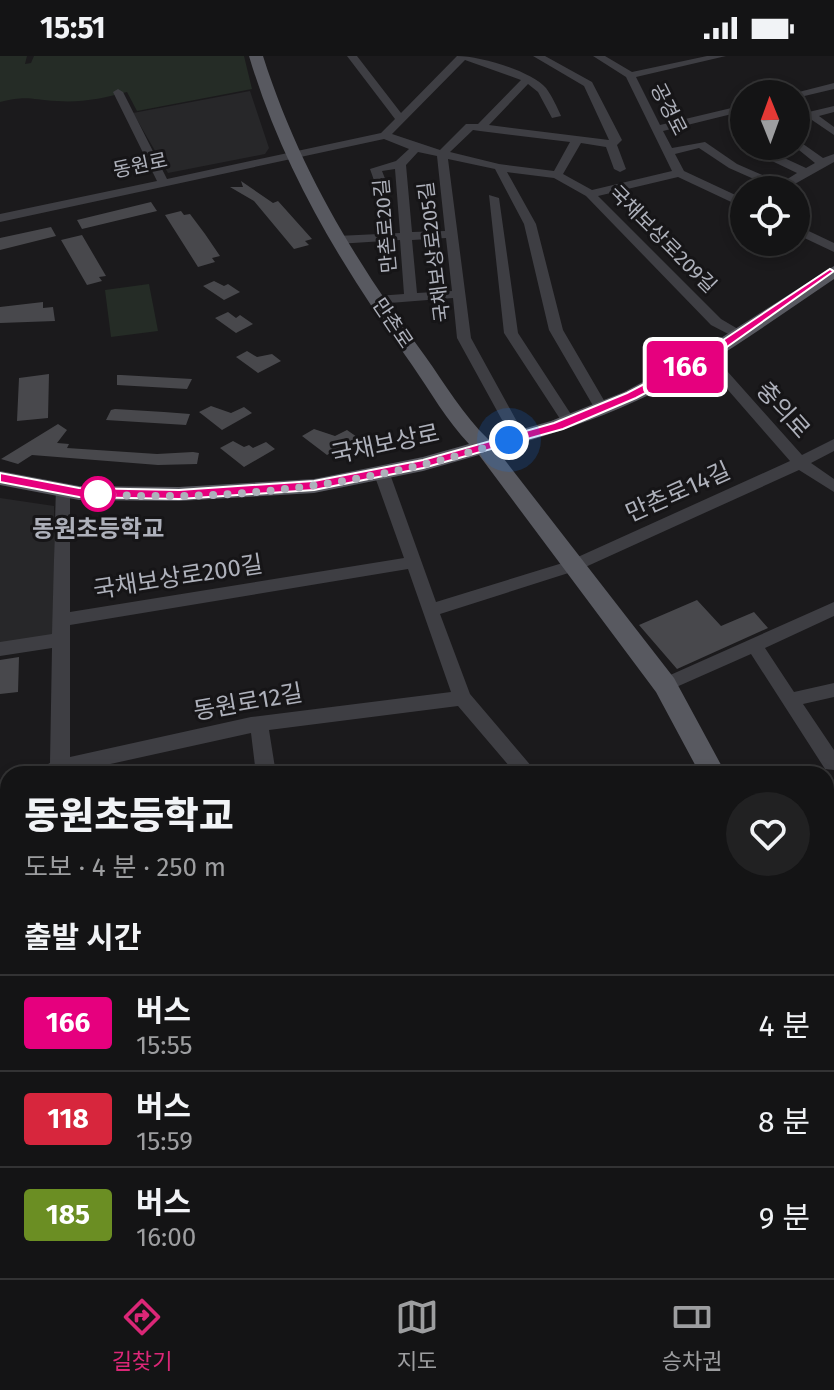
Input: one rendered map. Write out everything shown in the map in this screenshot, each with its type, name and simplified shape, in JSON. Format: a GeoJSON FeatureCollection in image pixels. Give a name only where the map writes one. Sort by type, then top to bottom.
{"type":"FeatureCollection","features":[{"type":"Feature","properties":{"kind":"main road","name":"만촌로"},"geometry":{"type":"LineString","coordinates":[[256,56],[263,85],[290,155],[337,240],[471,434],[485,448],[665,685],[709,766]]}},
{"type":"Feature","properties":{"kind":"main road","name":"국채보상로"},"geometry":{"type":"LineString","coordinates":[[0,478],[62,490],[104,494],[215,493],[314,486],[382,474],[485,448],[602,409],[706,356],[834,271]]}},
{"type":"Feature","properties":{"kind":"street"},"geometry":{"type":"LineString","coordinates":[[352,56],[401,120]]}},
{"type":"Feature","properties":{"kind":"street"},"geometry":{"type":"LineString","coordinates":[[385,135],[464,56],[528,79],[542,90],[556,116]]}},
{"type":"Feature","properties":{"kind":"street"},"geometry":{"type":"LineString","coordinates":[[442,154],[470,126],[611,144],[616,140],[588,84],[538,56]]}},
{"type":"Feature","properties":{"kind":"street","name":"공경로"},"geometry":{"type":"LineString","coordinates":[[598,56],[630,75],[679,173],[730,197]]}},
{"type":"Feature","properties":{"kind":"street"},"geometry":{"type":"LineString","coordinates":[[630,75],[721,56]]}},
{"type":"Feature","properties":{"kind":"street"},"geometry":{"type":"LineString","coordinates":[[480,128],[528,79]]}},
{"type":"Feature","properties":{"kind":"street"},"geometry":{"type":"LineString","coordinates":[[810,92],[834,86]]}},
{"type":"Feature","properties":{"kind":"street"},"geometry":{"type":"LineString","coordinates":[[118,92],[163,182]]}},
{"type":"Feature","properties":{"kind":"street"},"geometry":{"type":"LineString","coordinates":[[811,115],[834,109]]}},
{"type":"Feature","properties":{"kind":"street"},"geometry":{"type":"LineString","coordinates":[[657,129],[730,111]]}},
{"type":"Feature","properties":{"kind":"street"},"geometry":{"type":"LineString","coordinates":[[811,115],[834,132]]}},
{"type":"Feature","properties":{"kind":"street","name":"동원로"},"geometry":{"type":"LineString","coordinates":[[0,218],[385,135]]}},
{"type":"Feature","properties":{"kind":"street","name":"국채보상로209길"},"geometry":{"type":"LineString","coordinates":[[385,135],[416,148],[499,167],[557,175],[590,194],[716,322],[738,335]]}},
{"type":"Feature","properties":{"kind":"street"},"geometry":{"type":"LineString","coordinates":[[557,175],[577,140]]}},
{"type":"Feature","properties":{"kind":"street"},"geometry":{"type":"LineString","coordinates":[[611,144],[620,169]]}},
{"type":"Feature","properties":{"kind":"street","name":"공경로"},"geometry":{"type":"LineString","coordinates":[[669,152],[701,144],[715,154]]}},
{"type":"Feature","properties":{"kind":"street","name":"만촌로20길"},"geometry":{"type":"LineString","coordinates":[[382,186],[376,169],[400,164],[416,148]]}},
{"type":"Feature","properties":{"kind":"street"},"geometry":{"type":"LineString","coordinates":[[715,154],[730,150]]}},
{"type":"Feature","properties":{"kind":"street"},"geometry":{"type":"LineString","coordinates":[[810,153],[822,163]]}},
{"type":"Feature","properties":{"kind":"street","name":"국채보상로205길"},"geometry":{"type":"LineString","coordinates":[[442,154],[464,338],[514,429]]}},
{"type":"Feature","properties":{"kind":"street"},"geometry":{"type":"LineString","coordinates":[[715,154],[754,176]]}},
{"type":"Feature","properties":{"kind":"street"},"geometry":{"type":"LineString","coordinates":[[801,176],[834,157]]}},
{"type":"Feature","properties":{"kind":"street"},"geometry":{"type":"LineString","coordinates":[[778,160],[806,173]]}},
{"type":"Feature","properties":{"kind":"street","name":"만촌로20길"},"geometry":{"type":"LineString","coordinates":[[377,300],[411,298],[400,164]]}},
{"type":"Feature","properties":{"kind":"street"},"geometry":{"type":"LineString","coordinates":[[499,167],[530,224],[556,330],[602,409]]}},
{"type":"Feature","properties":{"kind":"street"},"geometry":{"type":"LineString","coordinates":[[590,194],[679,173]]}},
{"type":"Feature","properties":{"kind":"street"},"geometry":{"type":"LineString","coordinates":[[493,198],[511,333],[569,422]]}},
{"type":"Feature","properties":{"kind":"street"},"geometry":{"type":"LineString","coordinates":[[337,240],[452,234]]}},
{"type":"Feature","properties":{"kind":"street"},"geometry":{"type":"LineString","coordinates":[[810,236],[834,248]]}},
{"type":"Feature","properties":{"kind":"street"},"geometry":{"type":"LineString","coordinates":[[411,298],[459,294]]}},
{"type":"Feature","properties":{"kind":"street","name":"충의로"},"geometry":{"type":"LineString","coordinates":[[706,356],[800,463],[834,487]]}},
{"type":"Feature","properties":{"kind":"street","name":"만촌로14길"},"geometry":{"type":"LineString","coordinates":[[575,565],[800,463],[834,444]]}},
{"type":"Feature","properties":{"kind":"street"},"geometry":{"type":"LineString","coordinates":[[382,474],[462,698],[521,766]]}},
{"type":"Feature","properties":{"kind":"street","name":"국채보상로200길"},"geometry":{"type":"LineString","coordinates":[[54,766],[61,640],[62,490]]}},
{"type":"Feature","properties":{"kind":"street","name":"국채보상로200길"},"geometry":{"type":"LineString","coordinates":[[61,620],[414,562]]}},
{"type":"Feature","properties":{"kind":"street"},"geometry":{"type":"LineString","coordinates":[[431,610],[575,565]]}},
{"type":"Feature","properties":{"kind":"street"},"geometry":{"type":"LineString","coordinates":[[665,685],[834,609]]}},
{"type":"Feature","properties":{"kind":"street"},"geometry":{"type":"LineString","coordinates":[[0,649],[61,640]]}},
{"type":"Feature","properties":{"kind":"street"},"geometry":{"type":"LineString","coordinates":[[754,645],[833,764]]}},
{"type":"Feature","properties":{"kind":"street"},"geometry":{"type":"LineString","coordinates":[[790,700],[834,690]]}},
{"type":"Feature","properties":{"kind":"street","name":"동원로12길"},"geometry":{"type":"LineString","coordinates":[[76,766],[259,724],[462,698]]}},
{"type":"Feature","properties":{"kind":"street"},"geometry":{"type":"LineString","coordinates":[[259,724],[265,766]]}},
{"type":"Feature","properties":{"kind":"shaded area"},"geometry":{"type":"Polygon","coordinates":[[[0,56],[27,56],[25,64],[31,63],[34,56],[244,56],[252,89],[137,111],[127,92],[83,101],[24,98],[0,102],[0,56]]]}},
{"type":"Feature","properties":{"kind":"shaded area"},"geometry":{"type":"Polygon","coordinates":[[[250,91],[269,148],[265,154],[168,173],[133,113],[250,91]]]}},
{"type":"Feature","properties":{"kind":"shaded area"},"geometry":{"type":"Polygon","coordinates":[[[149,284],[158,331],[111,337],[105,290],[149,284]]]}},
{"type":"Feature","properties":{"kind":"shaded area","name":"동원초등학교"},"geometry":{"type":"Polygon","coordinates":[[[0,498],[54,506],[55,635],[0,643],[0,498]]]}},
{"type":"Feature","properties":{"kind":"building"},"geometry":{"type":"Polygon","coordinates":[[[241,181],[273,203],[278,201],[312,239],[305,241],[309,245],[294,249],[254,201],[230,187],[243,187],[241,181]]]}},
{"type":"Feature","properties":{"kind":"building"},"geometry":{"type":"Polygon","coordinates":[[[151,202],[157,211],[82,229],[77,220],[151,202]]]}},
{"type":"Feature","properties":{"kind":"building"},"geometry":{"type":"Polygon","coordinates":[[[181,211],[184,215],[190,214],[220,256],[212,258],[215,262],[198,267],[165,215],[181,211]]]}},
{"type":"Feature","properties":{"kind":"building"},"geometry":{"type":"Polygon","coordinates":[[[51,227],[56,236],[0,250],[0,238],[51,227]]]}},
{"type":"Feature","properties":{"kind":"building"},"geometry":{"type":"Polygon","coordinates":[[[82,235],[106,276],[99,277],[102,281],[87,285],[61,240],[82,235]]]}},
{"type":"Feature","properties":{"kind":"building"},"geometry":{"type":"Polygon","coordinates":[[[214,281],[224,286],[228,284],[240,292],[224,300],[203,286],[214,281]]]}},
{"type":"Feature","properties":{"kind":"building"},"geometry":{"type":"Polygon","coordinates":[[[43,302],[43,308],[53,307],[55,321],[0,323],[0,307],[43,302]]]}},
{"type":"Feature","properties":{"kind":"building"},"geometry":{"type":"Polygon","coordinates":[[[228,312],[236,318],[240,315],[253,324],[236,333],[215,318],[228,312]]]}},
{"type":"Feature","properties":{"kind":"building"},"geometry":{"type":"Polygon","coordinates":[[[247,351],[257,357],[272,354],[281,361],[258,373],[236,357],[247,351]]]}},
{"type":"Feature","properties":{"kind":"building"},"geometry":{"type":"Polygon","coordinates":[[[49,374],[48,418],[17,421],[19,378],[49,374]]]}},
{"type":"Feature","properties":{"kind":"building"},"geometry":{"type":"Polygon","coordinates":[[[117,375],[192,379],[187,389],[117,385],[117,375]]]}},
{"type":"Feature","properties":{"kind":"building"},"geometry":{"type":"Polygon","coordinates":[[[211,406],[231,413],[244,407],[252,413],[222,430],[199,412],[211,406]]]}},
{"type":"Feature","properties":{"kind":"building"},"geometry":{"type":"Polygon","coordinates":[[[111,410],[190,414],[186,425],[106,420],[111,410]]]}},
{"type":"Feature","properties":{"kind":"building"},"geometry":{"type":"Polygon","coordinates":[[[58,424],[67,430],[57,443],[69,444],[67,448],[157,454],[193,452],[199,453],[197,464],[158,465],[32,455],[18,464],[1,459],[58,424]]]}},
{"type":"Feature","properties":{"kind":"building"},"geometry":{"type":"Polygon","coordinates":[[[314,429],[335,436],[347,430],[357,437],[327,455],[302,436],[314,429]]]}},
{"type":"Feature","properties":{"kind":"building"},"geometry":{"type":"Polygon","coordinates":[[[233,441],[253,448],[266,442],[275,449],[244,467],[220,448],[233,441]]]}},
{"type":"Feature","properties":{"kind":"building"},"geometry":{"type":"Polygon","coordinates":[[[697,600],[721,626],[754,612],[768,628],[677,669],[639,625],[697,600]]]}},
{"type":"Feature","properties":{"kind":"building"},"geometry":{"type":"Polygon","coordinates":[[[19,657],[18,692],[0,694],[0,660],[19,657]]]}},
{"type":"Feature","properties":{"kind":"bus line","name":"166"},"geometry":{"type":"LineString","coordinates":[[0,478],[79,493],[215,493],[314,486],[423,464],[595,413],[706,356],[834,271]]}},
{"type":"Feature","properties":{"kind":"place","name":"동원초등학교"},"geometry":{"type":"Point","coordinates":[98,494]}},
{"type":"Feature","properties":{"kind":"route"},"geometry":{"type":"LineString","coordinates":[[98,494],[197,494],[314,486],[382,474],[509,440]]}}]}
